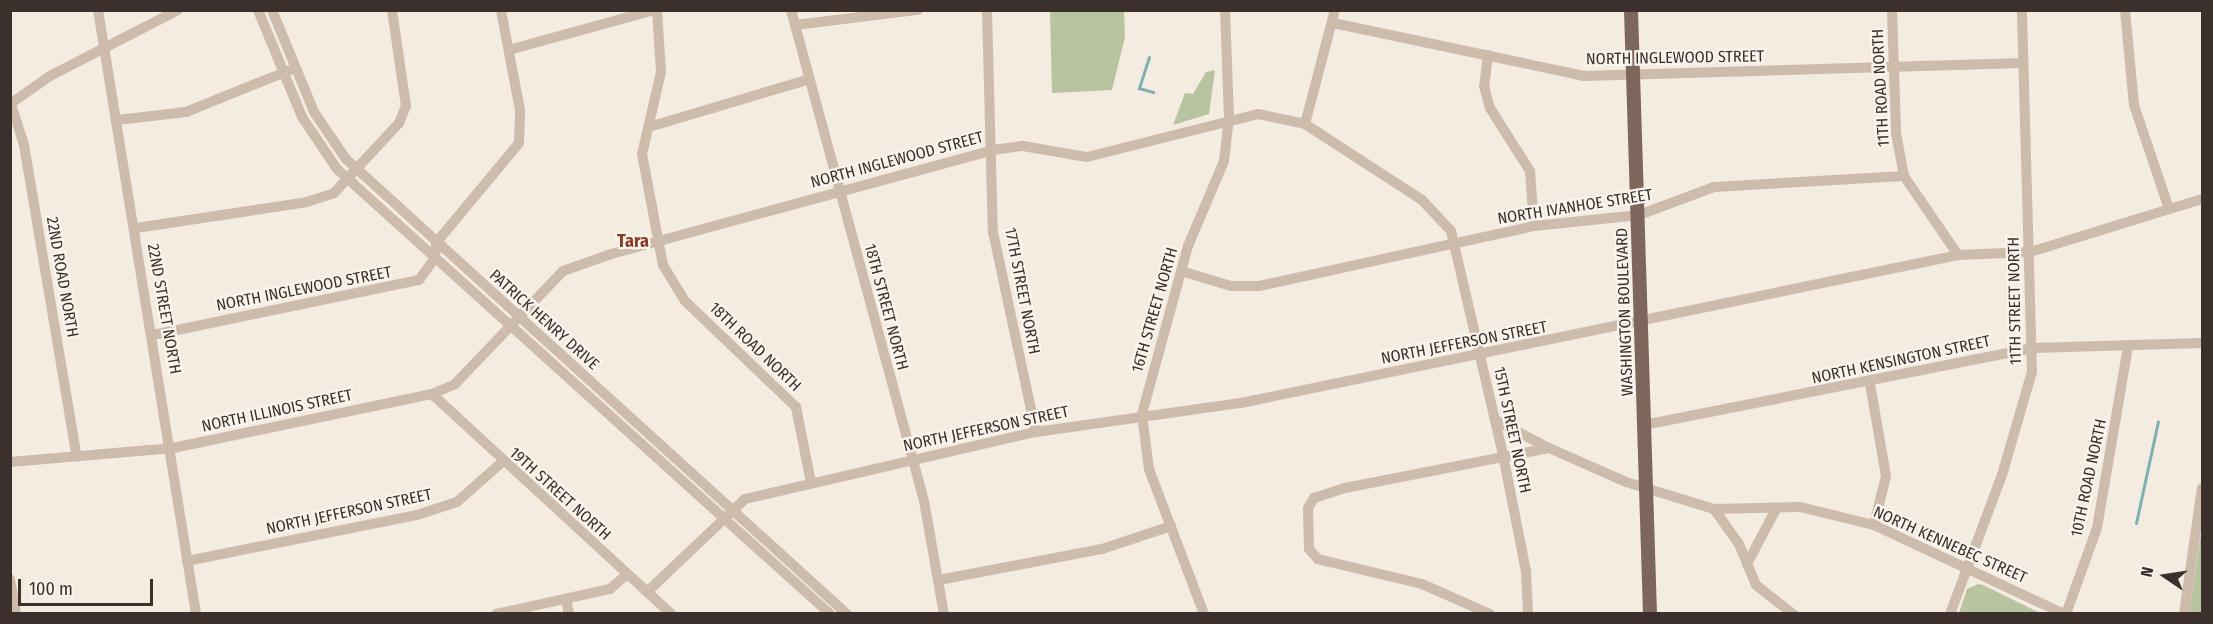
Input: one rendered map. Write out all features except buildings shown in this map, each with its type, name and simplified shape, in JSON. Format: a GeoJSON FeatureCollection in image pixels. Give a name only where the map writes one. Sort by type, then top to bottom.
{"type":"FeatureCollection","features":[{"type":"Feature","properties":{"kind":"main road","name":"WASHINGTON BOULEVARD"},"geometry":{"type":"LineString","coordinates":[[1631,10],[1650,614]]}},
{"type":"Feature","properties":{"kind":"street","name":"22ND STREET NORTH"},"geometry":{"type":"LineString","coordinates":[[98,10],[172,448],[196,614]]}},
{"type":"Feature","properties":{"kind":"street"},"geometry":{"type":"LineString","coordinates":[[11,104],[104,47],[178,10]]}},
{"type":"Feature","properties":{"kind":"street","name":"PATRICK HENRY DRIVE"},"geometry":{"type":"LineString","coordinates":[[258,10],[283,73],[314,139],[346,179],[435,258],[515,322],[730,508],[837,612]]}},
{"type":"Feature","properties":{"kind":"street","name":"PATRICK HENRY DRIVE"},"geometry":{"type":"LineString","coordinates":[[272,10],[325,132],[356,169],[721,516],[837,612]]}},
{"type":"Feature","properties":{"kind":"street"},"geometry":{"type":"LineString","coordinates":[[136,228],[307,202],[334,193],[399,123],[406,106],[392,10]]}},
{"type":"Feature","properties":{"kind":"street"},"geometry":{"type":"LineString","coordinates":[[435,258],[436,243],[519,143],[520,110],[501,10]]}},
{"type":"Feature","properties":{"kind":"street"},"geometry":{"type":"LineString","coordinates":[[509,50],[655,10],[661,72],[642,154],[658,242]]}},
{"type":"Feature","properties":{"kind":"street","name":"18TH STREET NORTH"},"geometry":{"type":"LineString","coordinates":[[791,10],[807,80],[912,461],[939,580],[944,614]]}},
{"type":"Feature","properties":{"kind":"street"},"geometry":{"type":"LineString","coordinates":[[795,25],[918,10]]}},
{"type":"Feature","properties":{"kind":"street","name":"17TH STREET NORTH"},"geometry":{"type":"LineString","coordinates":[[987,10],[993,150],[993,232],[1036,432]]}},
{"type":"Feature","properties":{"kind":"street","name":"16TH STREET NORTH"},"geometry":{"type":"LineString","coordinates":[[1204,614],[1144,454],[1142,414],[1181,271],[1218,179],[1229,118],[1225,10]]}},
{"type":"Feature","properties":{"kind":"street"},"geometry":{"type":"LineString","coordinates":[[1305,124],[1335,10]]}},
{"type":"Feature","properties":{"kind":"street","name":"11TH ROAD NORTH"},"geometry":{"type":"LineString","coordinates":[[1892,10],[1893,68],[1904,176],[1958,255]]}},
{"type":"Feature","properties":{"kind":"street","name":"11TH STREET NORTH"},"geometry":{"type":"LineString","coordinates":[[1950,614],[2027,397],[2033,348],[2022,10]]}},
{"type":"Feature","properties":{"kind":"street"},"geometry":{"type":"LineString","coordinates":[[2125,10],[2134,105],[2168,206]]}},
{"type":"Feature","properties":{"kind":"street","name":"NORTH INGLEWOOD STREET"},"geometry":{"type":"LineString","coordinates":[[1333,23],[1584,76],[2023,63]]}},
{"type":"Feature","properties":{"kind":"street"},"geometry":{"type":"LineString","coordinates":[[1488,55],[1484,87],[1490,108],[1530,171],[1534,226]]}},
{"type":"Feature","properties":{"kind":"street"},"geometry":{"type":"LineString","coordinates":[[118,120],[186,112],[296,68]]}},
{"type":"Feature","properties":{"kind":"street"},"geometry":{"type":"LineString","coordinates":[[649,127],[807,80]]}},
{"type":"Feature","properties":{"kind":"street","name":"22ND ROAD NORTH"},"geometry":{"type":"LineString","coordinates":[[11,104],[24,145],[77,457]]}},
{"type":"Feature","properties":{"kind":"street","name":"NORTH INGLEWOOD STREET"},"geometry":{"type":"LineString","coordinates":[[515,322],[563,271],[838,190],[993,150],[1023,146],[1087,157],[1229,118],[1258,114],[1305,124]]}},
{"type":"Feature","properties":{"kind":"street","name":"15TH STREET NORTH"},"geometry":{"type":"LineString","coordinates":[[1305,124],[1422,200],[1458,244],[1526,572],[1528,614]]}},
{"type":"Feature","properties":{"kind":"street","name":"NORTH IVANHOE STREET"},"geometry":{"type":"LineString","coordinates":[[1181,271],[1231,286],[1259,286],[1534,226],[1639,215],[1714,187],[1744,183],[1904,176]]}},
{"type":"Feature","properties":{"kind":"street","name":"NORTH JEFFERSON STREET"},"geometry":{"type":"LineString","coordinates":[[730,508],[745,499],[1036,432],[1142,414],[1241,403],[1480,353],[1642,324],[1958,255],[2030,252],[2168,206],[2202,199]]}},
{"type":"Feature","properties":{"kind":"street","name":"18TH ROAD NORTH"},"geometry":{"type":"LineString","coordinates":[[658,242],[669,280],[685,302],[796,407],[811,483]]}},
{"type":"Feature","properties":{"kind":"street","name":"NORTH INGLEWOOD STREET"},"geometry":{"type":"LineString","coordinates":[[153,335],[410,284],[435,258]]}},
{"type":"Feature","properties":{"kind":"street","name":"NORTH ILLINOIS STREET"},"geometry":{"type":"LineString","coordinates":[[10,462],[172,448],[432,394],[455,384],[515,322]]}},
{"type":"Feature","properties":{"kind":"street","name":"NORTH KENSINGTON STREET"},"geometry":{"type":"LineString","coordinates":[[1644,425],[1870,384],[2033,348],[2202,343]]}},
{"type":"Feature","properties":{"kind":"street","name":"10TH ROAD NORTH"},"geometry":{"type":"LineString","coordinates":[[2065,614],[2097,528],[2128,346]]}},
{"type":"Feature","properties":{"kind":"street"},"geometry":{"type":"LineString","coordinates":[[1870,384],[1886,476],[1874,525]]}},
{"type":"Feature","properties":{"kind":"street","name":"19TH STREET NORTH"},"geometry":{"type":"LineString","coordinates":[[432,394],[502,462],[671,614]]}},
{"type":"Feature","properties":{"kind":"street","name":"NORTH KENNEBEC STREET"},"geometry":{"type":"LineString","coordinates":[[1495,420],[1549,448],[1646,487],[1714,509],[1810,509],[1874,525],[2065,614]]}},
{"type":"Feature","properties":{"kind":"street"},"geometry":{"type":"LineString","coordinates":[[1490,614],[1422,584],[1318,559],[1310,549],[1306,527],[1314,498],[1503,455],[1549,448]]}},
{"type":"Feature","properties":{"kind":"street","name":"NORTH JEFFERSON STREET"},"geometry":{"type":"LineString","coordinates":[[187,561],[457,502],[502,462]]}},
{"type":"Feature","properties":{"kind":"street"},"geometry":{"type":"LineString","coordinates":[[2184,614],[2202,488]]}},
{"type":"Feature","properties":{"kind":"street"},"geometry":{"type":"LineString","coordinates":[[647,592],[730,508]]}},
{"type":"Feature","properties":{"kind":"street"},"geometry":{"type":"LineString","coordinates":[[1714,509],[1768,600],[1793,614]]}},
{"type":"Feature","properties":{"kind":"street"},"geometry":{"type":"LineString","coordinates":[[1748,564],[1776,509]]}},
{"type":"Feature","properties":{"kind":"street"},"geometry":{"type":"LineString","coordinates":[[939,580],[1102,549],[1171,526]]}},
{"type":"Feature","properties":{"kind":"street"},"geometry":{"type":"LineString","coordinates":[[496,614],[610,589],[627,574]]}},
{"type":"Feature","properties":{"kind":"street"},"geometry":{"type":"LineString","coordinates":[[10,579],[16,614]]}},
{"type":"Feature","properties":{"kind":"street"},"geometry":{"type":"LineString","coordinates":[[567,599],[568,614]]}},
{"type":"Feature","properties":{"kind":"green space"},"geometry":{"type":"Polygon","coordinates":[[[1050,11],[1124,11],[1125,37],[1112,90],[1052,93],[1050,11]]]}},
{"type":"Feature","properties":{"kind":"green space"},"geometry":{"type":"Polygon","coordinates":[[[1215,70],[1209,114],[1173,125],[1185,93],[1193,94],[1206,72],[1215,70]]]}},
{"type":"Feature","properties":{"kind":"green space"},"geometry":{"type":"Polygon","coordinates":[[[2202,527],[2202,613],[2189,614],[2195,573],[2202,527]]]}},
{"type":"Feature","properties":{"kind":"green space"},"geometry":{"type":"Polygon","coordinates":[[[1978,584],[2040,613],[1959,613],[1967,589],[1978,584]]]}},
{"type":"Feature","properties":{"kind":"waterway"},"geometry":{"type":"LineString","coordinates":[[1149,57],[1139,88],[1153,92]]}},
{"type":"Feature","properties":{"kind":"waterway"},"geometry":{"type":"LineString","coordinates":[[2136,523],[2158,421]]}},
{"type":"Feature","properties":{"kind":"district","name":"Tara"},"geometry":{"type":"Point","coordinates":[633,241]}}]}
